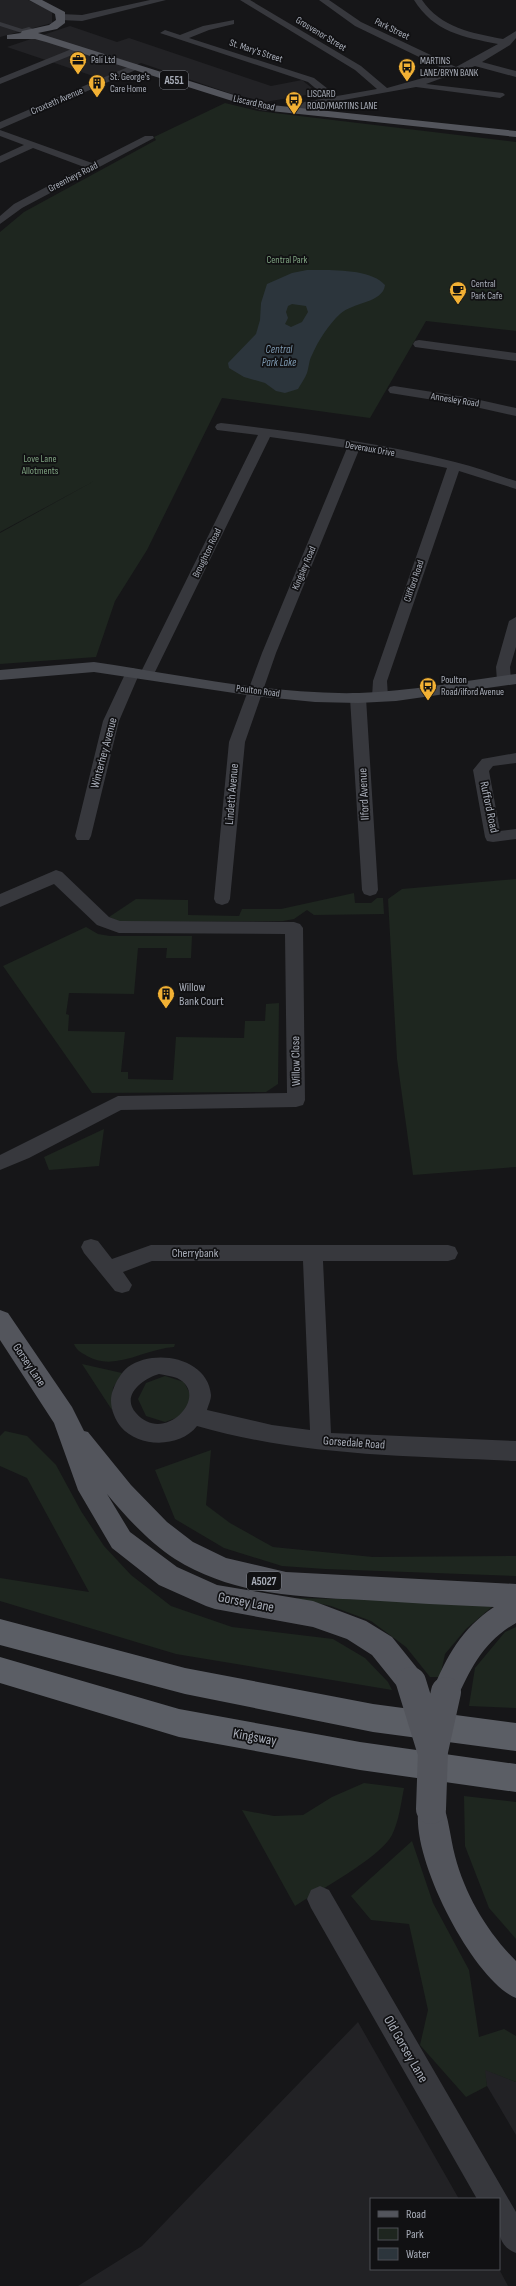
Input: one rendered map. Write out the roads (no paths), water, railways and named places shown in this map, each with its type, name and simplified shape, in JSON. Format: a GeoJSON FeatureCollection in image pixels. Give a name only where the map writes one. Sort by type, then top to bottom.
{"type":"FeatureCollection","features":[{"type":"Feature","properties":{"kind":"highway"},"geometry":{"type":"LineString","coordinates":[[0,1632],[185,1681],[373,1718],[516,1737]]}},
{"type":"Feature","properties":{"kind":"highway","name":"Kingsway"},"geometry":{"type":"LineString","coordinates":[[0,1670],[179,1723],[360,1756],[516,1778]]}},
{"type":"Feature","properties":{"kind":"main road"},"geometry":{"type":"LineString","coordinates":[[34,0],[60,12],[61,21],[53,27],[48,34],[49,39]]}},
{"type":"Feature","properties":{"kind":"main road","name":"A551"},"geometry":{"type":"LineString","coordinates":[[0,40],[53,27]]}},
{"type":"Feature","properties":{"kind":"main road","name":"Liscard Road"},"geometry":{"type":"LineString","coordinates":[[11,37],[35,36],[49,39],[261,107],[516,134]]}},
{"type":"Feature","properties":{"kind":"main road","name":"Poulton Road"},"geometry":{"type":"LineString","coordinates":[[0,675],[94,667],[254,691],[315,697],[358,698],[380,697],[510,680]]}},
{"type":"Feature","properties":{"kind":"main road","name":"Gorsey Lane"},"geometry":{"type":"LineString","coordinates":[[0,1320],[71,1430],[124,1495],[171,1542],[196,1557],[225,1570],[257,1579],[286,1584],[516,1596]]}},
{"type":"Feature","properties":{"kind":"main road","name":"Gorsey Lane"},"geometry":{"type":"LineString","coordinates":[[71,1430],[92,1490],[121,1540],[168,1576],[214,1597],[313,1614],[356,1630],[382,1646],[411,1682],[433,1751]]}},
{"type":"Feature","properties":{"kind":"main road"},"geometry":{"type":"LineString","coordinates":[[516,1609],[482,1632],[466,1648],[454,1669],[446,1692],[433,1751],[431,1809],[434,1836],[454,1899],[477,1938],[503,1971],[516,1983]]}},
{"type":"Feature","properties":{"kind":"street"},"geometry":{"type":"LineString","coordinates":[[61,16],[82,18],[140,2],[162,0]]}},
{"type":"Feature","properties":{"kind":"street","name":"Grosvenor Street"},"geometry":{"type":"LineString","coordinates":[[244,0],[358,68],[384,90]]}},
{"type":"Feature","properties":{"kind":"street","name":"Park Street"},"geometry":{"type":"LineString","coordinates":[[323,0],[358,24],[454,70]]}},
{"type":"Feature","properties":{"kind":"street"},"geometry":{"type":"LineString","coordinates":[[418,0],[431,18],[441,25],[505,44],[516,49]]}},
{"type":"Feature","properties":{"kind":"street"},"geometry":{"type":"LineString","coordinates":[[181,38],[206,28],[231,22]]}},
{"type":"Feature","properties":{"kind":"street"},"geometry":{"type":"LineString","coordinates":[[0,24],[22,31],[29,29],[34,31]]}},
{"type":"Feature","properties":{"kind":"street","name":"St. Mary's Street"},"geometry":{"type":"LineString","coordinates":[[165,33],[311,80],[335,99]]}},
{"type":"Feature","properties":{"kind":"street"},"geometry":{"type":"LineString","coordinates":[[301,111],[307,104],[416,85],[472,62],[505,44],[516,34]]}},
{"type":"Feature","properties":{"kind":"street"},"geometry":{"type":"LineString","coordinates":[[0,81],[79,49]]}},
{"type":"Feature","properties":{"kind":"street"},"geometry":{"type":"LineString","coordinates":[[472,62],[516,74]]}},
{"type":"Feature","properties":{"kind":"street","name":"Croxteth Avenue"},"geometry":{"type":"LineString","coordinates":[[0,126],[135,67]]}},
{"type":"Feature","properties":{"kind":"street"},"geometry":{"type":"LineString","coordinates":[[416,85],[500,95]]}},
{"type":"Feature","properties":{"kind":"street"},"geometry":{"type":"LineString","coordinates":[[338,115],[348,97]]}},
{"type":"Feature","properties":{"kind":"street"},"geometry":{"type":"LineString","coordinates":[[0,133],[93,167]]}},
{"type":"Feature","properties":{"kind":"street","name":"Greenheys Road"},"geometry":{"type":"LineString","coordinates":[[0,221],[18,206],[149,138]]}},
{"type":"Feature","properties":{"kind":"street"},"geometry":{"type":"LineString","coordinates":[[0,160],[32,145]]}},
{"type":"Feature","properties":{"kind":"street"},"geometry":{"type":"LineString","coordinates":[[419,344],[516,357]]}},
{"type":"Feature","properties":{"kind":"street","name":"Annesley Road"},"geometry":{"type":"LineString","coordinates":[[394,390],[471,402],[516,412]]}},
{"type":"Feature","properties":{"kind":"street","name":"Deveraux Drive"},"geometry":{"type":"LineString","coordinates":[[222,427],[356,445],[454,466],[516,485]]}},
{"type":"Feature","properties":{"kind":"street","name":"Broughton Road"},"geometry":{"type":"LineString","coordinates":[[140,673],[266,432]]}},
{"type":"Feature","properties":{"kind":"street","name":"Kingsley Road"},"geometry":{"type":"LineString","coordinates":[[254,691],[356,445]]}},
{"type":"Feature","properties":{"kind":"street","name":"Clifford Road"},"geometry":{"type":"LineString","coordinates":[[380,697],[380,681],[454,466]]}},
{"type":"Feature","properties":{"kind":"street"},"geometry":{"type":"LineString","coordinates":[[510,680],[503,667],[516,621]]}},
{"type":"Feature","properties":{"kind":"street","name":"Winterhey Avenue"},"geometry":{"type":"LineString","coordinates":[[83,836],[111,721],[140,673]]}},
{"type":"Feature","properties":{"kind":"street","name":"Lindeth Avenue"},"geometry":{"type":"LineString","coordinates":[[222,899],[237,742],[254,691]]}},
{"type":"Feature","properties":{"kind":"street","name":"Ilford Avenue"},"geometry":{"type":"LineString","coordinates":[[358,698],[370,890]]}},
{"type":"Feature","properties":{"kind":"street","name":"Rufford Road"},"geometry":{"type":"LineString","coordinates":[[516,758],[488,762],[481,770],[493,837],[516,834]]}},
{"type":"Feature","properties":{"kind":"street","name":"Willow Close"},"geometry":{"type":"LineString","coordinates":[[0,901],[56,876],[102,921],[119,927],[294,928],[296,1100],[118,1103],[22,1154],[0,1163]]}},
{"type":"Feature","properties":{"kind":"street"},"geometry":{"type":"LineString","coordinates":[[91,1247],[122,1285]]}},
{"type":"Feature","properties":{"kind":"street","name":"Cherrybank"},"geometry":{"type":"LineString","coordinates":[[108,1269],[151,1253],[448,1253]]}},
{"type":"Feature","properties":{"kind":"street"},"geometry":{"type":"LineString","coordinates":[[313,1253],[322,1441]]}},
{"type":"Feature","properties":{"kind":"street","name":"Gorsedale Road"},"geometry":{"type":"LineString","coordinates":[[195,1416],[230,1428],[322,1441],[516,1451]]}},
{"type":"Feature","properties":{"kind":"street","name":"Old Gorsey Lane"},"geometry":{"type":"LineString","coordinates":[[320,1899],[492,2198]]}},
{"type":"Feature","properties":{"kind":"street"},"geometry":{"type":"LineString","coordinates":[[500,2212],[516,2239]]}},
{"type":"Feature","properties":{"kind":"water","name":"Central Park Lake"},"geometry":{"type":"Polygon","coordinates":[[[307,270],[348,271],[370,275],[385,285],[383,291],[379,295],[346,310],[336,318],[317,344],[310,359],[307,373],[298,389],[285,393],[276,391],[265,383],[244,377],[229,368],[228,363],[256,334],[260,320],[261,303],[267,284],[292,273],[307,270]],[[292,304],[288,306],[286,312],[288,318],[285,324],[291,327],[302,322],[308,312],[306,306],[292,304]]]}},
{"type":"Feature","properties":{"kind":"place","name":"Pali Ltd"},"geometry":{"type":"Point","coordinates":[78,75]}},
{"type":"Feature","properties":{"kind":"place","name":"MARTINS LANE/BRYN BANK"},"geometry":{"type":"Point","coordinates":[407,82]}},
{"type":"Feature","properties":{"kind":"place","name":"St. George's Care Home"},"geometry":{"type":"Point","coordinates":[97,98]}},
{"type":"Feature","properties":{"kind":"place","name":"LISCARD ROAD/MARTINS LANE"},"geometry":{"type":"Point","coordinates":[294,115]}},
{"type":"Feature","properties":{"kind":"place","name":"Central Park Cafe"},"geometry":{"type":"Point","coordinates":[458,305]}},
{"type":"Feature","properties":{"kind":"place","name":"Poulton Road/ilford Avenue"},"geometry":{"type":"Point","coordinates":[428,701]}},
{"type":"Feature","properties":{"kind":"place","name":"Willow Bank Court"},"geometry":{"type":"Point","coordinates":[166,1009]}},
{"type":"Feature","properties":{"kind":"park label","name":"Central Park"},"geometry":{"type":"Point","coordinates":[287,260]}},
{"type":"Feature","properties":{"kind":"park label","name":"Love Lane Allotments"},"geometry":{"type":"Point","coordinates":[40,464]}}]}
